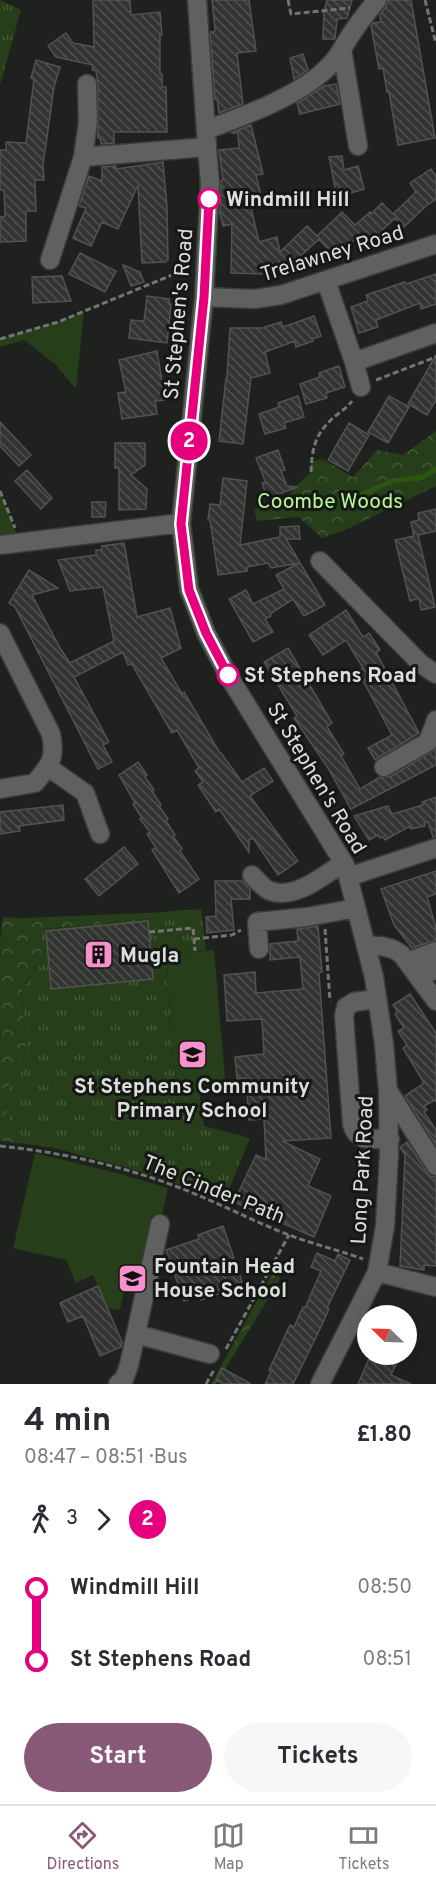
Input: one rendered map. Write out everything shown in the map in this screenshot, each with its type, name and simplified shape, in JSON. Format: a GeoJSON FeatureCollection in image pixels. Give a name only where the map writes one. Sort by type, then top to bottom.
{"type":"FeatureCollection","features":[{"type":"Feature","properties":{"kind":"street","name":"St Stephen's Road"},"geometry":{"type":"LineString","coordinates":[[197,0],[210,183],[204,297],[181,524],[189,590],[206,633],[228,675],[346,870],[367,946]]}},
{"type":"Feature","properties":{"kind":"street"},"geometry":{"type":"LineString","coordinates":[[83,157],[206,139],[246,115],[290,94],[316,77],[331,64],[377,0]]}},
{"type":"Feature","properties":{"kind":"street"},"geometry":{"type":"LineString","coordinates":[[342,49],[358,146]]}},
{"type":"Feature","properties":{"kind":"street"},"geometry":{"type":"LineString","coordinates":[[48,260],[83,157],[88,122],[87,84]]}},
{"type":"Feature","properties":{"kind":"street","name":"Trelawney Road"},"geometry":{"type":"LineString","coordinates":[[204,297],[254,299],[281,296],[436,244]]}},
{"type":"Feature","properties":{"kind":"street"},"geometry":{"type":"LineString","coordinates":[[327,281],[361,387]]}},
{"type":"Feature","properties":{"kind":"street"},"geometry":{"type":"LineString","coordinates":[[354,362],[436,333]]}},
{"type":"Feature","properties":{"kind":"street"},"geometry":{"type":"LineString","coordinates":[[0,545],[181,524]]}},
{"type":"Feature","properties":{"kind":"street"},"geometry":{"type":"LineString","coordinates":[[320,561],[421,664],[436,674]]}},
{"type":"Feature","properties":{"kind":"street"},"geometry":{"type":"LineString","coordinates":[[0,633],[51,734],[55,752],[48,767],[35,783],[0,789]]}},
{"type":"Feature","properties":{"kind":"street"},"geometry":{"type":"LineString","coordinates":[[384,767],[428,742],[436,720]]}},
{"type":"Feature","properties":{"kind":"street"},"geometry":{"type":"LineString","coordinates":[[48,767],[85,793],[100,834]]}},
{"type":"Feature","properties":{"kind":"street"},"geometry":{"type":"LineString","coordinates":[[252,875],[269,891],[288,892],[346,870],[436,848]]}},
{"type":"Feature","properties":{"kind":"street"},"geometry":{"type":"LineString","coordinates":[[259,949],[257,922],[307,917],[356,908]]}},
{"type":"Feature","properties":{"kind":"street"},"geometry":{"type":"LineString","coordinates":[[367,946],[385,946],[395,949],[436,1001]]}},
{"type":"Feature","properties":{"kind":"street","name":"Long Park Road"},"geometry":{"type":"LineString","coordinates":[[320,1384],[378,1268],[385,1226],[390,1139],[388,1091],[378,999],[367,946]]}},
{"type":"Feature","properties":{"kind":"street"},"geometry":{"type":"LineString","coordinates":[[413,969],[436,951]]}},
{"type":"Feature","properties":{"kind":"street"},"geometry":{"type":"LineString","coordinates":[[413,969],[436,970]]}},
{"type":"Feature","properties":{"kind":"street"},"geometry":{"type":"LineString","coordinates":[[378,999],[354,1002],[346,1007],[344,1016],[352,1124],[354,1133],[360,1138],[390,1139]]}},
{"type":"Feature","properties":{"kind":"street"},"geometry":{"type":"LineString","coordinates":[[388,1091],[436,1166]]}},
{"type":"Feature","properties":{"kind":"street"},"geometry":{"type":"LineString","coordinates":[[118,1384],[124,1379],[136,1334],[160,1224]]}},
{"type":"Feature","properties":{"kind":"street"},"geometry":{"type":"LineString","coordinates":[[378,1268],[436,1287]]}},
{"type":"Feature","properties":{"kind":"street"},"geometry":{"type":"LineString","coordinates":[[136,1334],[216,1358]]}},
{"type":"Feature","properties":{"kind":"path"},"geometry":{"type":"LineString","coordinates":[[288,0],[291,14],[346,8]]}},
{"type":"Feature","properties":{"kind":"path"},"geometry":{"type":"LineString","coordinates":[[425,0],[436,44]]}},
{"type":"Feature","properties":{"kind":"path"},"geometry":{"type":"LineString","coordinates":[[0,339],[58,322],[182,271]]}},
{"type":"Feature","properties":{"kind":"path"},"geometry":{"type":"LineString","coordinates":[[311,472],[311,450],[321,429],[348,406],[361,387],[436,357]]}},
{"type":"Feature","properties":{"kind":"path"},"geometry":{"type":"LineString","coordinates":[[0,491],[20,543]]}},
{"type":"Feature","properties":{"kind":"path"},"geometry":{"type":"LineString","coordinates":[[194,939],[232,935],[257,922]]}},
{"type":"Feature","properties":{"kind":"path"},"geometry":{"type":"LineString","coordinates":[[148,932],[193,928],[195,951]]}},
{"type":"Feature","properties":{"kind":"path","name":"The Cinder Path"},"geometry":{"type":"LineString","coordinates":[[0,1146],[48,1152],[163,1182],[289,1235],[378,1268]]}},
{"type":"Feature","properties":{"kind":"path"},"geometry":{"type":"LineString","coordinates":[[206,1384],[216,1358],[289,1235]]}},
{"type":"Feature","properties":{"kind":"green space"},"geometry":{"type":"Polygon","coordinates":[[[0,0],[21,10],[0,85],[0,0]]]}},
{"type":"Feature","properties":{"kind":"green space"},"geometry":{"type":"Polygon","coordinates":[[[84,312],[76,389],[54,363],[24,340],[0,347],[0,339],[84,312]]]}},
{"type":"Feature","properties":{"kind":"green space","name":"Coombe Woods"},"geometry":{"type":"Polygon","coordinates":[[[436,431],[436,486],[345,530],[322,538],[299,517],[257,521],[254,510],[290,494],[311,472],[311,462],[322,459],[353,477],[377,450],[403,455],[436,431]]]}},
{"type":"Feature","properties":{"kind":"green space"},"geometry":{"type":"Polygon","coordinates":[[[0,491],[20,543],[0,545],[0,491]]]}},
{"type":"Feature","properties":{"kind":"green space"},"geometry":{"type":"Polygon","coordinates":[[[201,909],[206,950],[165,954],[177,1093],[199,1091],[204,1126],[250,1138],[224,1202],[147,1173],[50,1147],[26,1144],[12,1129],[5,1104],[10,1082],[22,1067],[27,1044],[21,997],[25,985],[43,963],[40,934],[42,930],[149,918],[148,913],[201,909]]]}},
{"type":"Feature","properties":{"kind":"green space"},"geometry":{"type":"Polygon","coordinates":[[[148,913],[149,918],[47,929],[40,934],[43,963],[25,984],[21,997],[27,1044],[22,1067],[10,1082],[12,1129],[26,1144],[0,1141],[0,941],[3,917],[148,913]]]}},
{"type":"Feature","properties":{"kind":"green space"},"geometry":{"type":"Polygon","coordinates":[[[214,950],[226,1089],[177,1093],[165,954],[214,950]]]}},
{"type":"Feature","properties":{"kind":"green space"},"geometry":{"type":"Polygon","coordinates":[[[35,1153],[168,1188],[150,1270],[130,1265],[120,1310],[107,1308],[93,1275],[76,1283],[66,1260],[13,1248],[35,1153]]]}},
{"type":"Feature","properties":{"kind":"green space"},"geometry":{"type":"Polygon","coordinates":[[[276,1272],[280,1279],[225,1370],[222,1368],[216,1380],[218,1381],[216,1384],[211,1384],[271,1275],[276,1272]]]}},
{"type":"Feature","properties":{"kind":"building"},"geometry":{"type":"Polygon","coordinates":[[[93,0],[130,0],[131,15],[160,12],[162,35],[160,35],[160,74],[162,74],[162,87],[166,87],[167,132],[114,132],[114,143],[101,144],[98,138],[98,84],[96,71],[92,70],[93,65],[56,57],[48,46],[66,33],[73,43],[94,47],[93,0]]]}},
{"type":"Feature","properties":{"kind":"building"},"geometry":{"type":"Polygon","coordinates":[[[212,0],[249,0],[256,51],[237,53],[243,104],[219,113],[217,98],[215,99],[210,32],[214,32],[215,29],[212,0]]]}},
{"type":"Feature","properties":{"kind":"building"},"geometry":{"type":"Polygon","coordinates":[[[327,0],[352,0],[347,18],[337,19],[335,39],[323,39],[324,11],[327,0]]]}},
{"type":"Feature","properties":{"kind":"building"},"geometry":{"type":"Polygon","coordinates":[[[388,0],[411,0],[435,138],[398,145],[389,92],[387,92],[383,68],[379,69],[371,26],[373,23],[381,22],[380,15],[388,0]]]}},
{"type":"Feature","properties":{"kind":"building"},"geometry":{"type":"Polygon","coordinates":[[[303,54],[308,70],[294,79],[290,58],[303,54]]]}},
{"type":"Feature","properties":{"kind":"building"},"geometry":{"type":"Polygon","coordinates":[[[36,60],[60,67],[54,87],[43,165],[44,180],[35,180],[36,211],[26,211],[26,241],[0,242],[0,217],[5,216],[4,190],[0,190],[0,150],[6,150],[6,142],[26,143],[34,79],[31,78],[36,60]]]}},
{"type":"Feature","properties":{"kind":"building"},"geometry":{"type":"Polygon","coordinates":[[[336,84],[340,104],[300,114],[297,103],[324,86],[336,84]]]}},
{"type":"Feature","properties":{"kind":"building"},"geometry":{"type":"Polygon","coordinates":[[[251,125],[263,174],[256,175],[262,200],[250,203],[259,242],[277,237],[280,252],[307,226],[317,236],[342,212],[355,225],[382,203],[393,214],[416,192],[410,183],[431,169],[436,176],[436,199],[404,227],[395,218],[369,243],[361,234],[340,253],[336,248],[331,253],[319,239],[294,262],[265,271],[264,274],[231,273],[232,224],[223,226],[220,213],[221,181],[223,180],[219,150],[239,148],[238,133],[231,133],[251,125]]]}},
{"type":"Feature","properties":{"kind":"building"},"geometry":{"type":"Polygon","coordinates":[[[342,156],[344,170],[358,166],[364,189],[337,197],[329,157],[342,156]]]}},
{"type":"Feature","properties":{"kind":"building"},"geometry":{"type":"Polygon","coordinates":[[[163,162],[167,207],[168,260],[166,262],[142,263],[138,185],[118,229],[102,222],[91,246],[73,238],[86,208],[79,206],[89,176],[102,181],[102,167],[116,166],[116,169],[163,162]]]}},
{"type":"Feature","properties":{"kind":"building"},"geometry":{"type":"Polygon","coordinates":[[[80,253],[116,271],[105,292],[69,274],[80,253]]]}},
{"type":"Feature","properties":{"kind":"building"},"geometry":{"type":"Polygon","coordinates":[[[123,265],[140,272],[144,282],[131,286],[123,265]]]}},
{"type":"Feature","properties":{"kind":"building"},"geometry":{"type":"Polygon","coordinates":[[[436,274],[436,304],[421,309],[420,303],[376,320],[378,327],[359,333],[351,307],[368,301],[366,295],[436,274]]]}},
{"type":"Feature","properties":{"kind":"building"},"geometry":{"type":"Polygon","coordinates":[[[62,276],[71,301],[33,303],[32,277],[62,276]]]}},
{"type":"Feature","properties":{"kind":"building"},"geometry":{"type":"Polygon","coordinates":[[[147,296],[169,299],[169,304],[171,304],[167,343],[129,338],[131,320],[144,321],[147,296]]]}},
{"type":"Feature","properties":{"kind":"building"},"geometry":{"type":"Polygon","coordinates":[[[314,316],[321,336],[296,347],[295,341],[265,352],[270,373],[251,378],[243,444],[219,441],[227,378],[230,328],[262,328],[281,322],[283,327],[314,316]]]}},
{"type":"Feature","properties":{"kind":"building"},"geometry":{"type":"Polygon","coordinates":[[[157,351],[165,400],[155,401],[157,414],[122,419],[118,393],[126,392],[119,360],[157,351]]]}},
{"type":"Feature","properties":{"kind":"building"},"geometry":{"type":"Polygon","coordinates":[[[436,355],[436,400],[427,415],[408,404],[436,355]]]}},
{"type":"Feature","properties":{"kind":"building"},"geometry":{"type":"Polygon","coordinates":[[[339,366],[345,387],[326,393],[327,398],[306,404],[300,384],[320,377],[319,373],[339,366]]]}},
{"type":"Feature","properties":{"kind":"building"},"geometry":{"type":"Polygon","coordinates":[[[298,396],[304,417],[284,423],[286,428],[265,434],[259,414],[279,407],[278,403],[298,396]]]}},
{"type":"Feature","properties":{"kind":"building"},"geometry":{"type":"Polygon","coordinates":[[[389,396],[409,407],[388,443],[368,432],[389,396]]]}},
{"type":"Feature","properties":{"kind":"building"},"geometry":{"type":"Polygon","coordinates":[[[0,422],[31,455],[19,466],[0,446],[0,422]]]}},
{"type":"Feature","properties":{"kind":"building"},"geometry":{"type":"Polygon","coordinates":[[[349,423],[369,435],[348,471],[328,460],[349,423]]]}},
{"type":"Feature","properties":{"kind":"building"},"geometry":{"type":"Polygon","coordinates":[[[115,443],[145,443],[145,465],[131,475],[147,489],[146,509],[119,510],[119,468],[115,468],[115,443]]]}},
{"type":"Feature","properties":{"kind":"building"},"geometry":{"type":"Polygon","coordinates":[[[278,450],[285,470],[281,471],[287,486],[298,487],[267,498],[262,483],[266,483],[256,458],[278,450]]]}},
{"type":"Feature","properties":{"kind":"building"},"geometry":{"type":"Polygon","coordinates":[[[27,470],[52,498],[41,509],[15,481],[27,470]]]}},
{"type":"Feature","properties":{"kind":"building"},"geometry":{"type":"Polygon","coordinates":[[[223,478],[247,481],[240,545],[280,537],[280,527],[299,526],[300,539],[286,539],[325,605],[304,616],[293,599],[265,619],[273,632],[253,642],[229,599],[246,590],[253,604],[284,589],[276,575],[299,563],[271,568],[268,563],[247,567],[247,571],[218,575],[210,520],[208,520],[210,504],[220,505],[223,478]]]}},
{"type":"Feature","properties":{"kind":"building"},"geometry":{"type":"Polygon","coordinates":[[[92,502],[106,502],[105,517],[92,517],[92,502]]]}},
{"type":"Feature","properties":{"kind":"building"},"geometry":{"type":"Polygon","coordinates":[[[436,509],[436,531],[418,535],[435,607],[421,610],[419,598],[410,601],[395,540],[414,536],[411,522],[419,520],[418,513],[436,509]]]}},
{"type":"Feature","properties":{"kind":"building"},"geometry":{"type":"Polygon","coordinates":[[[124,543],[137,617],[170,608],[181,648],[161,658],[182,694],[184,692],[220,753],[242,782],[264,768],[273,781],[250,796],[298,861],[278,875],[253,838],[249,840],[249,852],[219,809],[216,812],[198,785],[203,782],[195,771],[199,768],[177,730],[172,733],[133,666],[128,665],[123,652],[74,677],[109,742],[103,745],[112,762],[98,769],[15,607],[9,603],[29,570],[58,588],[32,595],[70,663],[114,641],[103,587],[70,591],[58,560],[96,555],[96,550],[102,550],[102,546],[124,543]]]}},
{"type":"Feature","properties":{"kind":"building"},"geometry":{"type":"Polygon","coordinates":[[[346,610],[363,637],[369,633],[380,650],[376,652],[419,733],[375,760],[368,748],[392,735],[358,671],[363,668],[346,640],[323,655],[309,635],[346,610]]]}},
{"type":"Feature","properties":{"kind":"building"},"geometry":{"type":"Polygon","coordinates":[[[288,648],[332,723],[327,727],[344,754],[341,756],[360,789],[380,777],[390,777],[436,749],[436,765],[351,809],[328,768],[294,718],[297,716],[264,662],[288,648]]]}},
{"type":"Feature","properties":{"kind":"building"},"geometry":{"type":"Polygon","coordinates":[[[138,762],[147,775],[145,777],[154,790],[152,791],[161,805],[159,806],[168,819],[166,821],[175,835],[173,836],[182,849],[180,851],[199,879],[179,893],[152,850],[156,848],[147,834],[150,832],[140,819],[142,818],[133,804],[135,803],[119,775],[138,762]]]}},
{"type":"Feature","properties":{"kind":"building"},"geometry":{"type":"Polygon","coordinates":[[[436,797],[436,836],[433,837],[428,822],[424,823],[425,826],[411,829],[410,826],[385,840],[378,835],[369,840],[354,816],[388,806],[392,814],[423,805],[422,802],[436,797]]]}},
{"type":"Feature","properties":{"kind":"building"},"geometry":{"type":"Polygon","coordinates":[[[63,805],[64,820],[19,826],[20,831],[0,834],[0,812],[63,805]]]}},
{"type":"Feature","properties":{"kind":"building"},"geometry":{"type":"Polygon","coordinates":[[[124,847],[138,864],[99,896],[85,879],[124,847]]]}},
{"type":"Feature","properties":{"kind":"building"},"geometry":{"type":"Polygon","coordinates":[[[436,871],[436,894],[427,897],[436,928],[436,940],[412,948],[394,925],[381,889],[436,871]]]}},
{"type":"Feature","properties":{"kind":"building"},"geometry":{"type":"Polygon","coordinates":[[[215,881],[243,881],[250,889],[250,899],[231,899],[234,930],[207,933],[206,917],[216,916],[215,881]]]}},
{"type":"Feature","properties":{"kind":"building","name":"Mugla"},"geometry":{"type":"Polygon","coordinates":[[[148,921],[153,979],[51,989],[46,931],[148,921]]]}},
{"type":"Feature","properties":{"kind":"building"},"geometry":{"type":"Polygon","coordinates":[[[318,926],[322,972],[319,973],[331,1138],[282,1141],[320,1159],[308,1186],[331,1196],[314,1237],[234,1202],[256,1155],[266,1160],[264,1119],[249,1120],[246,1078],[237,1079],[235,1057],[264,1054],[262,1019],[227,1021],[224,975],[255,972],[256,993],[303,989],[300,957],[270,960],[270,944],[298,941],[297,929],[318,926]]]}},
{"type":"Feature","properties":{"kind":"building"},"geometry":{"type":"Polygon","coordinates":[[[410,994],[436,1033],[436,1102],[435,1100],[424,1106],[427,1110],[424,1112],[436,1130],[436,1145],[405,1096],[424,1083],[403,1048],[407,1045],[398,1031],[404,1028],[395,1014],[398,1012],[393,1005],[410,994]]]}},
{"type":"Feature","properties":{"kind":"building"},"geometry":{"type":"Polygon","coordinates":[[[407,1142],[430,1176],[436,1177],[436,1266],[424,1265],[424,1270],[400,1266],[405,1155],[400,1147],[407,1142]]]}},
{"type":"Feature","properties":{"kind":"building"},"geometry":{"type":"Polygon","coordinates":[[[223,1226],[242,1282],[227,1287],[227,1291],[201,1300],[199,1296],[184,1301],[166,1250],[199,1239],[198,1235],[223,1226]]]}},
{"type":"Feature","properties":{"kind":"building"},"geometry":{"type":"Polygon","coordinates":[[[317,1253],[335,1261],[338,1254],[350,1260],[293,1384],[265,1384],[290,1325],[294,1327],[303,1307],[305,1308],[321,1271],[311,1267],[317,1253]]]}},
{"type":"Feature","properties":{"kind":"building"},"geometry":{"type":"Polygon","coordinates":[[[98,1286],[122,1342],[121,1347],[100,1356],[83,1316],[68,1322],[60,1303],[98,1286]]]}},
{"type":"Feature","properties":{"kind":"building"},"geometry":{"type":"Polygon","coordinates":[[[366,1365],[396,1365],[391,1375],[411,1384],[358,1384],[366,1365]]]}},
{"type":"Feature","properties":{"kind":"building"},"geometry":{"type":"Polygon","coordinates":[[[222,1368],[251,1384],[223,1384],[216,1380],[222,1368]]]}},
{"type":"Feature","properties":{"kind":"waterway"},"geometry":{"type":"LineString","coordinates":[[290,507],[353,498],[393,481],[423,477],[436,469]]}},
{"type":"Feature","properties":{"kind":"bus line","name":"2"},"geometry":{"type":"LineString","coordinates":[[209,199],[204,297],[181,524],[189,590],[206,633],[228,675]]}},
{"type":"Feature","properties":{"kind":"place","name":"Windmill Hill"},"geometry":{"type":"Point","coordinates":[209,199]}},
{"type":"Feature","properties":{"kind":"place","name":"St Stephens Road"},"geometry":{"type":"Point","coordinates":[228,675]}},
{"type":"Feature","properties":{"kind":"place","name":"Mugla"},"geometry":{"type":"Point","coordinates":[99,955]}},
{"type":"Feature","properties":{"kind":"place","name":"St Stephens Community Primary School"},"geometry":{"type":"Point","coordinates":[192,1055]}},
{"type":"Feature","properties":{"kind":"place","name":"Fountain Head House School"},"geometry":{"type":"Point","coordinates":[133,1278]}}]}
